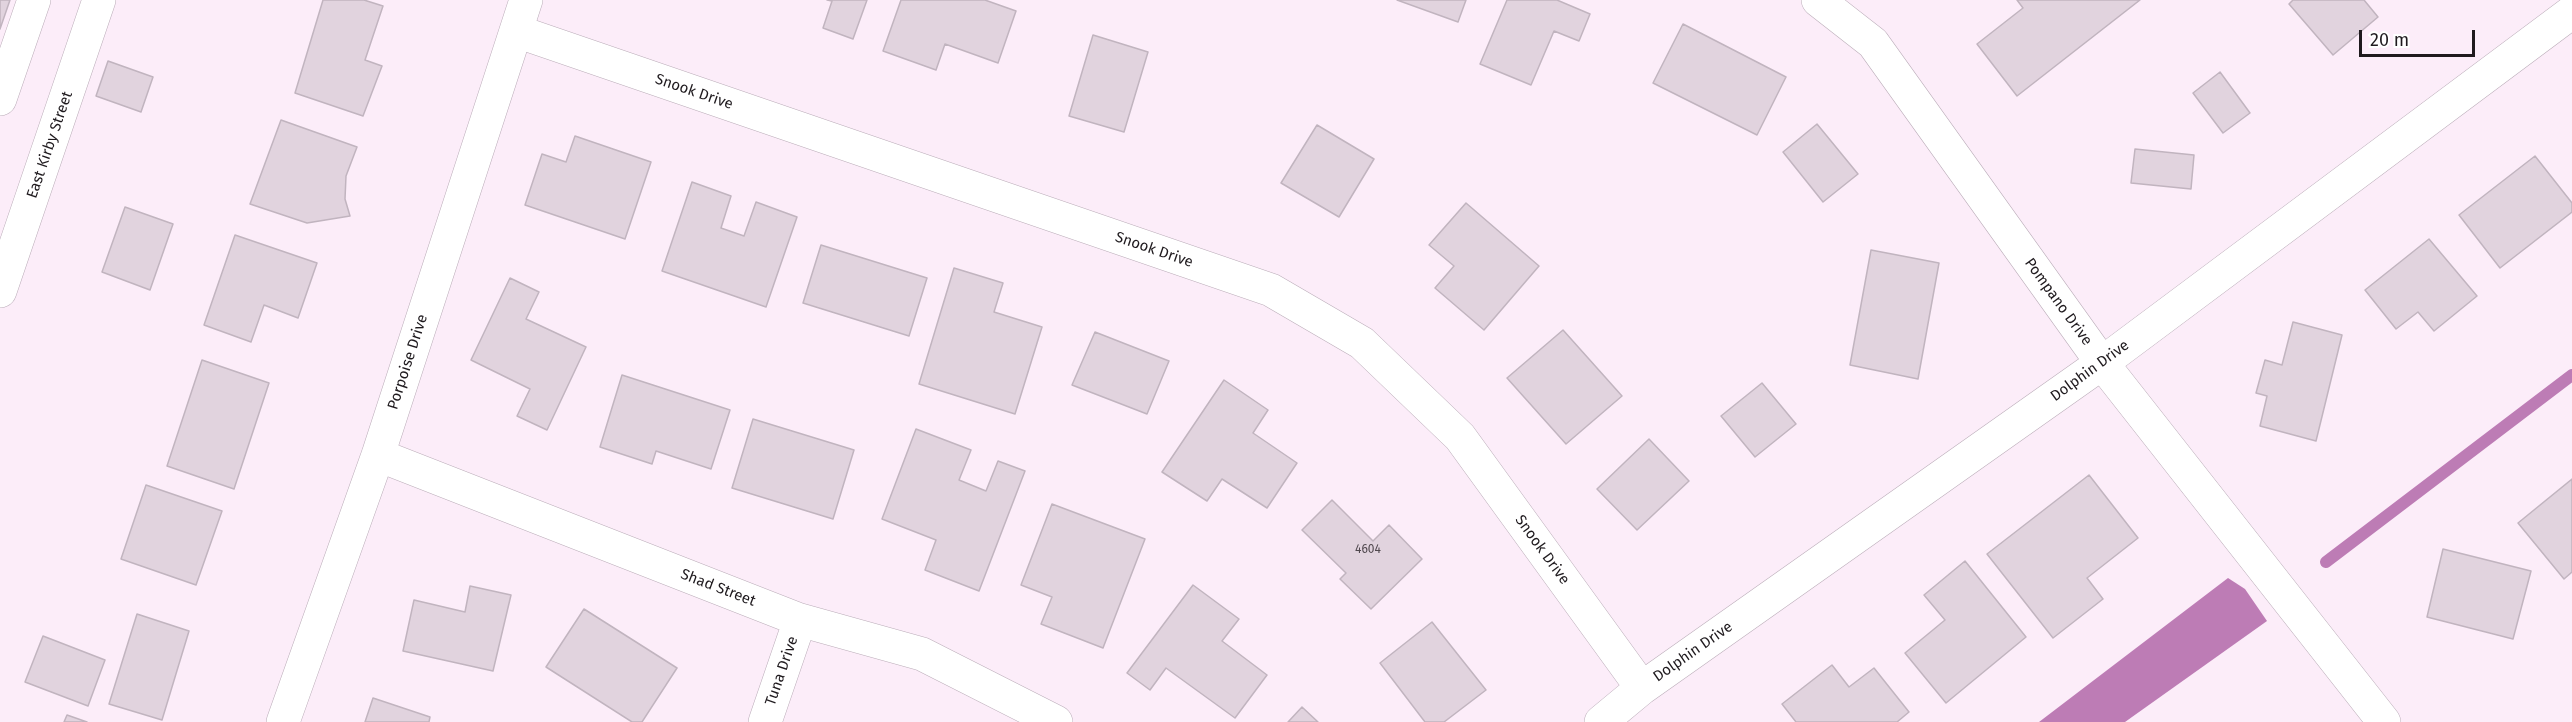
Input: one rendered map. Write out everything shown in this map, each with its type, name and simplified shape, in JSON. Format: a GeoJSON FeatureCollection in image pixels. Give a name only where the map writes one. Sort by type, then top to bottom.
{"type":"FeatureCollection","features":[{"type":"Feature","properties":{"kind":"street"},"geometry":{"type":"LineString","coordinates":[[0,99],[34,0]]}},
{"type":"Feature","properties":{"kind":"street","name":"East Kirby Street"},"geometry":{"type":"LineString","coordinates":[[0,291],[99,0]]}},
{"type":"Feature","properties":{"kind":"street","name":"Porpoise Drive"},"geometry":{"type":"LineString","coordinates":[[283,722],[378,455],[526,0]]}},
{"type":"Feature","properties":{"kind":"street","name":"Pompano Drive"},"geometry":{"type":"LineString","coordinates":[[1818,0],[1873,43],[2102,363],[2384,722]]}},
{"type":"Feature","properties":{"kind":"street","name":"Dolphin Drive"},"geometry":{"type":"LineString","coordinates":[[1601,722],[1642,688],[2102,363],[2572,12]]}},
{"type":"Feature","properties":{"kind":"street","name":"Snook Drive"},"geometry":{"type":"LineString","coordinates":[[516,31],[1271,290],[1362,343],[1460,437],[1642,688]]}},
{"type":"Feature","properties":{"kind":"street","name":"Shad Street"},"geometry":{"type":"LineString","coordinates":[[378,455],[800,620],[922,654],[1056,722]]}},
{"type":"Feature","properties":{"kind":"street","name":"Tuna Drive"},"geometry":{"type":"LineString","coordinates":[[765,722],[800,620]]}},
{"type":"Feature","properties":{"kind":"shaded area"},"geometry":{"type":"Polygon","coordinates":[[[2228,578],[2245,589],[2267,621],[2125,722],[2039,722],[2228,578]]]}},
{"type":"Feature","properties":{"kind":"building"},"geometry":{"type":"Polygon","coordinates":[[[0,0],[10,0],[0,29],[0,0]]]}},
{"type":"Feature","properties":{"kind":"building"},"geometry":{"type":"Polygon","coordinates":[[[323,0],[364,0],[383,6],[365,60],[382,66],[363,116],[295,93],[323,0]]]}},
{"type":"Feature","properties":{"kind":"building"},"geometry":{"type":"Polygon","coordinates":[[[827,0],[867,0],[853,39],[823,28],[832,1],[827,0]]]}},
{"type":"Feature","properties":{"kind":"building"},"geometry":{"type":"Polygon","coordinates":[[[901,0],[985,0],[1016,11],[998,63],[945,44],[936,70],[883,51],[901,0]]]}},
{"type":"Feature","properties":{"kind":"building"},"geometry":{"type":"Polygon","coordinates":[[[1397,0],[1466,0],[1458,22],[1397,0]]]}},
{"type":"Feature","properties":{"kind":"building"},"geometry":{"type":"Polygon","coordinates":[[[1507,0],[1557,0],[1590,14],[1579,41],[1554,31],[1531,85],[1480,64],[1507,0]]]}},
{"type":"Feature","properties":{"kind":"building"},"geometry":{"type":"Polygon","coordinates":[[[2017,0],[2140,0],[2017,96],[1977,44],[2023,8],[2017,0]]]}},
{"type":"Feature","properties":{"kind":"building"},"geometry":{"type":"Polygon","coordinates":[[[2293,0],[2364,0],[2378,17],[2333,55],[2289,4],[2293,0]]]}},
{"type":"Feature","properties":{"kind":"building"},"geometry":{"type":"Polygon","coordinates":[[[1683,24],[1786,77],[1757,135],[1653,83],[1683,24]]]}},
{"type":"Feature","properties":{"kind":"building"},"geometry":{"type":"Polygon","coordinates":[[[1093,35],[1148,52],[1124,132],[1069,116],[1093,35]]]}},
{"type":"Feature","properties":{"kind":"building"},"geometry":{"type":"Polygon","coordinates":[[[108,61],[153,77],[141,112],[96,96],[108,61]]]}},
{"type":"Feature","properties":{"kind":"building"},"geometry":{"type":"Polygon","coordinates":[[[2220,72],[2250,113],[2223,133],[2193,93],[2220,72]]]}},
{"type":"Feature","properties":{"kind":"building"},"geometry":{"type":"Polygon","coordinates":[[[281,120],[357,147],[346,176],[345,199],[350,216],[307,223],[250,204],[281,120]]]}},
{"type":"Feature","properties":{"kind":"building"},"geometry":{"type":"Polygon","coordinates":[[[1817,124],[1858,174],[1823,202],[1783,152],[1817,124]]]}},
{"type":"Feature","properties":{"kind":"building"},"geometry":{"type":"Polygon","coordinates":[[[1317,125],[1374,159],[1339,217],[1281,183],[1317,125]]]}},
{"type":"Feature","properties":{"kind":"building"},"geometry":{"type":"Polygon","coordinates":[[[575,136],[651,162],[625,239],[525,205],[542,154],[566,162],[575,136]]]}},
{"type":"Feature","properties":{"kind":"building"},"geometry":{"type":"Polygon","coordinates":[[[2135,149],[2194,155],[2191,189],[2131,183],[2135,149]]]}},
{"type":"Feature","properties":{"kind":"building"},"geometry":{"type":"Polygon","coordinates":[[[2535,156],[2572,203],[2572,212],[2500,268],[2459,215],[2535,156]]]}},
{"type":"Feature","properties":{"kind":"building"},"geometry":{"type":"Polygon","coordinates":[[[692,182],[731,196],[721,228],[744,236],[756,202],[797,217],[766,307],[662,271],[692,182]]]}},
{"type":"Feature","properties":{"kind":"building"},"geometry":{"type":"Polygon","coordinates":[[[1466,203],[1539,266],[1484,330],[1435,288],[1454,266],[1429,245],[1466,203]]]}},
{"type":"Feature","properties":{"kind":"building"},"geometry":{"type":"Polygon","coordinates":[[[125,207],[173,224],[150,290],[102,272],[125,207]]]}},
{"type":"Feature","properties":{"kind":"building"},"geometry":{"type":"Polygon","coordinates":[[[235,235],[317,263],[298,318],[264,305],[251,342],[204,325],[235,235]]]}},
{"type":"Feature","properties":{"kind":"building"},"geometry":{"type":"Polygon","coordinates":[[[2429,239],[2477,296],[2434,331],[2418,312],[2396,329],[2365,290],[2429,239]]]}},
{"type":"Feature","properties":{"kind":"building"},"geometry":{"type":"Polygon","coordinates":[[[821,245],[927,278],[909,336],[803,303],[821,245]]]}},
{"type":"Feature","properties":{"kind":"building"},"geometry":{"type":"Polygon","coordinates":[[[1871,250],[1939,263],[1918,379],[1850,365],[1871,250]]]}},
{"type":"Feature","properties":{"kind":"building"},"geometry":{"type":"Polygon","coordinates":[[[954,268],[1003,283],[994,312],[1042,327],[1015,414],[919,384],[954,268]]]}},
{"type":"Feature","properties":{"kind":"building"},"geometry":{"type":"Polygon","coordinates":[[[510,278],[539,292],[526,319],[586,347],[547,430],[517,416],[530,389],[471,360],[510,278]]]}},
{"type":"Feature","properties":{"kind":"building"},"geometry":{"type":"Polygon","coordinates":[[[2293,322],[2342,335],[2316,441],[2260,426],[2267,396],[2256,393],[2265,360],[2282,365],[2293,322]]]}},
{"type":"Feature","properties":{"kind":"building"},"geometry":{"type":"Polygon","coordinates":[[[1563,330],[1622,396],[1566,444],[1507,378],[1563,330]]]}},
{"type":"Feature","properties":{"kind":"building"},"geometry":{"type":"Polygon","coordinates":[[[1095,332],[1169,361],[1147,414],[1072,385],[1095,332]]]}},
{"type":"Feature","properties":{"kind":"building"},"geometry":{"type":"Polygon","coordinates":[[[202,360],[269,383],[234,489],[167,466],[202,360]]]}},
{"type":"Feature","properties":{"kind":"building"},"geometry":{"type":"Polygon","coordinates":[[[622,375],[730,410],[711,469],[656,451],[652,464],[600,447],[622,375]]]}},
{"type":"Feature","properties":{"kind":"building"},"geometry":{"type":"Polygon","coordinates":[[[1224,380],[1268,410],[1253,433],[1297,463],[1267,508],[1222,479],[1207,501],[1162,472],[1224,380]]]}},
{"type":"Feature","properties":{"kind":"building"},"geometry":{"type":"Polygon","coordinates":[[[1762,383],[1796,424],[1755,457],[1721,416],[1762,383]]]}},
{"type":"Feature","properties":{"kind":"building"},"geometry":{"type":"Polygon","coordinates":[[[753,419],[854,450],[833,519],[732,488],[753,419]]]}},
{"type":"Feature","properties":{"kind":"building"},"geometry":{"type":"Polygon","coordinates":[[[916,429],[971,450],[959,480],[986,491],[998,461],[1025,471],[979,591],[925,570],[936,540],[882,519],[916,429]]]}},
{"type":"Feature","properties":{"kind":"building"},"geometry":{"type":"Polygon","coordinates":[[[1649,439],[1689,481],[1637,530],[1597,489],[1649,439]]]}},
{"type":"Feature","properties":{"kind":"building"},"geometry":{"type":"Polygon","coordinates":[[[2089,475],[2138,538],[2087,578],[2103,599],[2053,638],[1987,554],[2089,475]]]}},
{"type":"Feature","properties":{"kind":"building"},"geometry":{"type":"Polygon","coordinates":[[[2572,479],[2572,572],[2564,579],[2518,523],[2572,479]]]}},
{"type":"Feature","properties":{"kind":"building"},"geometry":{"type":"Polygon","coordinates":[[[146,485],[222,511],[196,585],[121,559],[146,485]]]}},
{"type":"Feature","properties":{"kind":"building"},"geometry":{"type":"Polygon","coordinates":[[[1332,500],[1373,541],[1389,525],[1422,559],[1371,609],[1340,579],[1346,573],[1302,530],[1332,500]]]}},
{"type":"Feature","properties":{"kind":"building"},"geometry":{"type":"Polygon","coordinates":[[[1052,504],[1145,539],[1103,648],[1041,624],[1052,597],[1021,585],[1052,504]]]}},
{"type":"Feature","properties":{"kind":"building"},"geometry":{"type":"Polygon","coordinates":[[[2443,549],[2531,571],[2513,639],[2427,617],[2443,549]]]}},
{"type":"Feature","properties":{"kind":"building"},"geometry":{"type":"Polygon","coordinates":[[[1965,561],[2026,637],[1946,703],[1905,653],[1945,620],[1924,595],[1965,561]]]}},
{"type":"Feature","properties":{"kind":"building"},"geometry":{"type":"Polygon","coordinates":[[[1193,585],[1239,619],[1222,641],[1267,675],[1235,718],[1166,668],[1150,690],[1127,673],[1193,585]]]}},
{"type":"Feature","properties":{"kind":"building"},"geometry":{"type":"Polygon","coordinates":[[[470,586],[511,595],[493,671],[403,651],[414,600],[465,612],[470,586]]]}},
{"type":"Feature","properties":{"kind":"building"},"geometry":{"type":"Polygon","coordinates":[[[584,609],[677,668],[642,722],[632,722],[546,667],[584,609]]]}},
{"type":"Feature","properties":{"kind":"building"},"geometry":{"type":"Polygon","coordinates":[[[137,614],[189,631],[162,720],[109,704],[137,614]]]}},
{"type":"Feature","properties":{"kind":"building"},"geometry":{"type":"Polygon","coordinates":[[[1432,622],[1486,690],[1444,722],[1425,722],[1380,663],[1432,622]]]}},
{"type":"Feature","properties":{"kind":"building"},"geometry":{"type":"Polygon","coordinates":[[[43,636],[105,660],[88,706],[25,682],[43,636]]]}},
{"type":"Feature","properties":{"kind":"building"},"geometry":{"type":"Polygon","coordinates":[[[1832,665],[1849,687],[1874,668],[1909,712],[1897,722],[1796,722],[1782,704],[1832,665]]]}},
{"type":"Feature","properties":{"kind":"building"},"geometry":{"type":"Polygon","coordinates":[[[373,698],[430,717],[429,722],[365,722],[373,698]]]}},
{"type":"Feature","properties":{"kind":"building"},"geometry":{"type":"Polygon","coordinates":[[[1302,707],[1318,722],[1288,722],[1302,707]]]}},
{"type":"Feature","properties":{"kind":"building"},"geometry":{"type":"Polygon","coordinates":[[[67,715],[87,722],[64,722],[67,715]]]}},
{"type":"Feature","properties":{"kind":"waterway"},"geometry":{"type":"LineString","coordinates":[[2326,562],[2572,375]]}}]}
